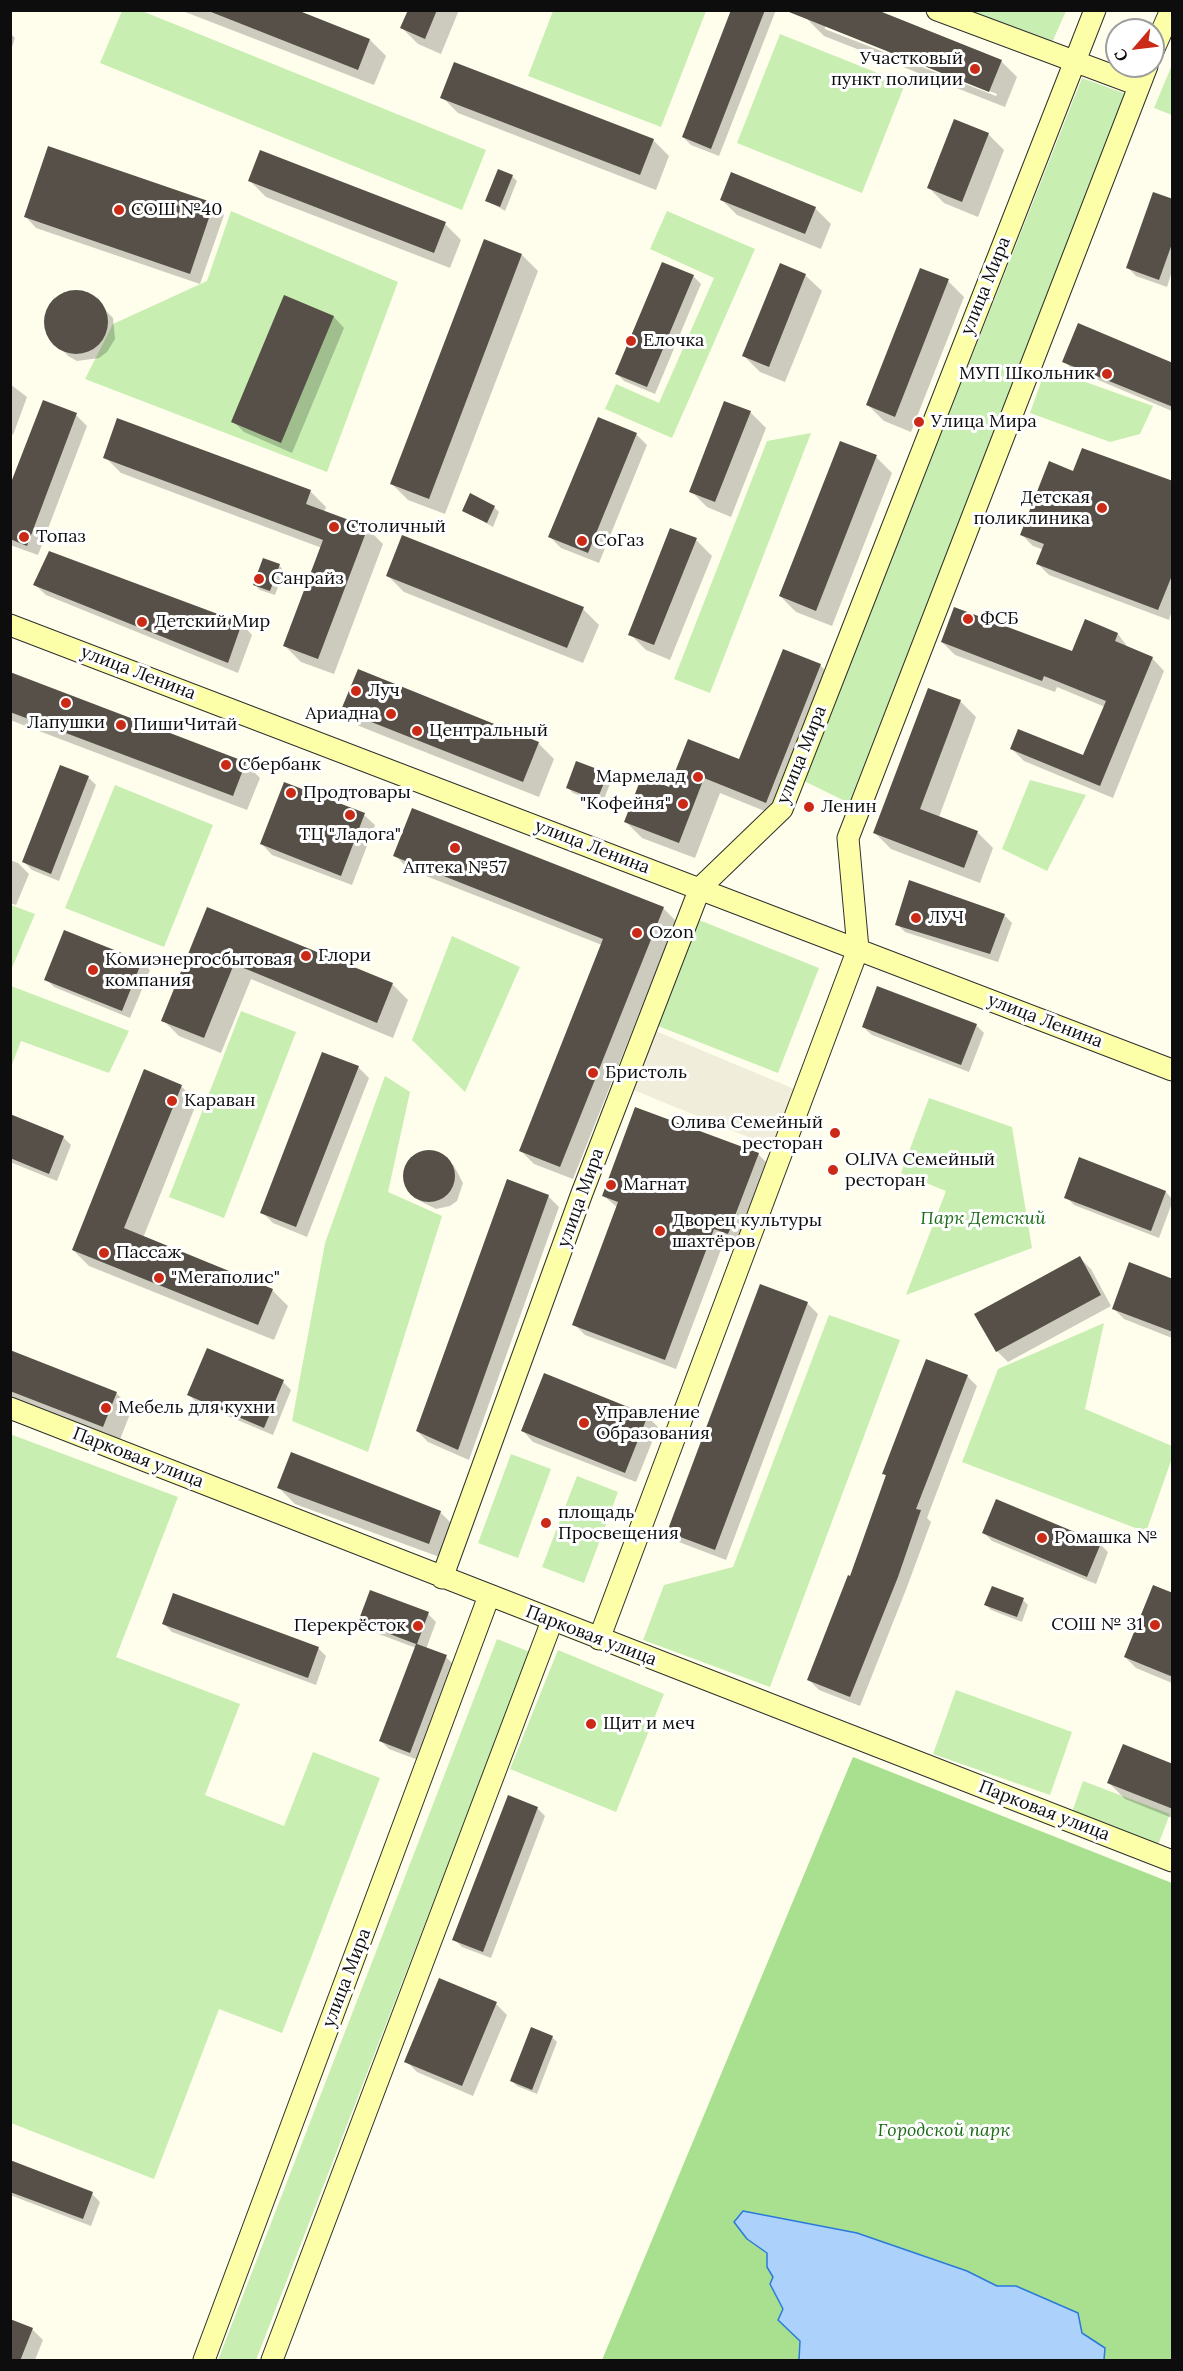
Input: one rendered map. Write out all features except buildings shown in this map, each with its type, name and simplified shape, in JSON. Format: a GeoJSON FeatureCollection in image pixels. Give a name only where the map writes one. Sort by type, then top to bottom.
{"type":"FeatureCollection","features":[{"type":"Feature","properties":{"kind":"main road"},"geometry":{"type":"LineString","coordinates":[[937,10],[1138,85]]}},
{"type":"Feature","properties":{"kind":"main road","name":"улица Мира"},"geometry":{"type":"LineString","coordinates":[[442,1578],[582,1192],[700,888],[782,809],[1095,10]]}},
{"type":"Feature","properties":{"kind":"main road"},"geometry":{"type":"LineString","coordinates":[[599,1639],[858,949],[848,838],[1141,78]]}},
{"type":"Feature","properties":{"kind":"main road","name":"улица Ленина"},"geometry":{"type":"LineString","coordinates":[[10,625],[1173,1070]]}},
{"type":"Feature","properties":{"kind":"main road","name":"Парковая улица"},"geometry":{"type":"LineString","coordinates":[[10,1408],[552,1621],[1173,1860]]}},
{"type":"Feature","properties":{"kind":"main road","name":"улица Мира"},"geometry":{"type":"LineString","coordinates":[[204,2361],[489,1596]]}},
{"type":"Feature","properties":{"kind":"main road"},"geometry":{"type":"LineString","coordinates":[[272,2361],[552,1621]]}},
{"type":"Feature","properties":{"kind":"green space"},"geometry":{"type":"Polygon","coordinates":[[[122,11],[142,11],[486,150],[462,210],[100,63],[122,11]]]}},
{"type":"Feature","properties":{"kind":"green space"},"geometry":{"type":"Polygon","coordinates":[[[553,11],[706,11],[661,127],[528,76],[553,11]]]}},
{"type":"Feature","properties":{"kind":"green space"},"geometry":{"type":"Polygon","coordinates":[[[954,11],[1066,11],[1050,47],[954,11]]]}},
{"type":"Feature","properties":{"kind":"green space"},"geometry":{"type":"Polygon","coordinates":[[[780,34],[905,84],[862,193],[737,143],[780,34]]]}},
{"type":"Feature","properties":{"kind":"green space"},"geometry":{"type":"Polygon","coordinates":[[[1172,65],[1172,115],[1154,108],[1172,65]]]}},
{"type":"Feature","properties":{"kind":"green space"},"geometry":{"type":"Polygon","coordinates":[[[1082,78],[1126,94],[849,803],[804,781],[1082,78]]]}},
{"type":"Feature","properties":{"kind":"green space"},"geometry":{"type":"Polygon","coordinates":[[[231,211],[398,282],[327,472],[85,379],[113,324],[207,281],[231,211]]]}},
{"type":"Feature","properties":{"kind":"green space"},"geometry":{"type":"Polygon","coordinates":[[[667,211],[755,249],[672,438],[605,409],[616,384],[659,403],[714,278],[650,249],[667,211]]]}},
{"type":"Feature","properties":{"kind":"green space"},"geometry":{"type":"Polygon","coordinates":[[[1046,368],[1153,406],[1140,434],[1110,442],[1030,413],[1046,368]]]}},
{"type":"Feature","properties":{"kind":"green space"},"geometry":{"type":"Polygon","coordinates":[[[811,433],[710,693],[674,679],[767,441],[811,433]]]}},
{"type":"Feature","properties":{"kind":"green space"},"geometry":{"type":"Polygon","coordinates":[[[1030,780],[1086,795],[1047,871],[1002,849],[1030,780]]]}},
{"type":"Feature","properties":{"kind":"green space"},"geometry":{"type":"Polygon","coordinates":[[[115,785],[213,825],[164,947],[65,908],[115,785]]]}},
{"type":"Feature","properties":{"kind":"green space"},"geometry":{"type":"Polygon","coordinates":[[[11,905],[35,914],[11,970],[11,905]]]}},
{"type":"Feature","properties":{"kind":"green space"},"geometry":{"type":"Polygon","coordinates":[[[699,920],[819,968],[778,1073],[658,1026],[699,920]]]}},
{"type":"Feature","properties":{"kind":"green space"},"geometry":{"type":"Polygon","coordinates":[[[452,936],[520,967],[465,1092],[412,1040],[452,936]]]}},
{"type":"Feature","properties":{"kind":"green space"},"geometry":{"type":"Polygon","coordinates":[[[11,986],[129,1031],[109,1073],[21,1041],[11,1067],[11,986]]]}},
{"type":"Feature","properties":{"kind":"green space"},"geometry":{"type":"Polygon","coordinates":[[[241,1011],[296,1032],[224,1218],[169,1197],[241,1011]]]}},
{"type":"Feature","properties":{"kind":"green space"},"geometry":{"type":"Polygon","coordinates":[[[385,1076],[410,1092],[388,1192],[442,1216],[368,1452],[292,1421],[325,1243],[385,1076]]]}},
{"type":"Feature","properties":{"kind":"green space","name":"Парк Детский"},"geometry":{"type":"Polygon","coordinates":[[[929,1098],[1012,1127],[1032,1248],[906,1295],[946,1191],[901,1173],[929,1098]]]}},
{"type":"Feature","properties":{"kind":"green space"},"geometry":{"type":"Polygon","coordinates":[[[829,1315],[900,1340],[770,1687],[643,1640],[664,1585],[733,1567],[829,1315]]]}},
{"type":"Feature","properties":{"kind":"green space"},"geometry":{"type":"Polygon","coordinates":[[[1104,1323],[1085,1409],[1172,1446],[1172,1458],[1146,1532],[962,1462],[998,1369],[1104,1323]]]}},
{"type":"Feature","properties":{"kind":"green space"},"geometry":{"type":"Polygon","coordinates":[[[10,1434],[178,1497],[116,1657],[240,1704],[205,1795],[284,1826],[313,1752],[380,1778],[282,2033],[219,2009],[154,2179],[11,2123],[10,1434]]]}},
{"type":"Feature","properties":{"kind":"green space"},"geometry":{"type":"Polygon","coordinates":[[[511,1454],[551,1469],[518,1558],[478,1543],[511,1454]]]}},
{"type":"Feature","properties":{"kind":"green space"},"geometry":{"type":"Polygon","coordinates":[[[577,1476],[618,1492],[584,1583],[542,1567],[577,1476]]]}},
{"type":"Feature","properties":{"kind":"green space"},"geometry":{"type":"Polygon","coordinates":[[[497,1639],[530,1652],[256,2360],[218,2360],[497,1639]]]}},
{"type":"Feature","properties":{"kind":"green space"},"geometry":{"type":"Polygon","coordinates":[[[558,1650],[664,1694],[616,1812],[510,1769],[558,1650]]]}},
{"type":"Feature","properties":{"kind":"green space"},"geometry":{"type":"Polygon","coordinates":[[[956,1690],[1072,1732],[1050,1795],[933,1754],[956,1690]]]}},
{"type":"Feature","properties":{"kind":"green space","name":"Городской парк"},"geometry":{"type":"Polygon","coordinates":[[[853,1757],[1172,1883],[1172,2360],[602,2360],[853,1757]]]}},
{"type":"Feature","properties":{"kind":"green space"},"geometry":{"type":"Polygon","coordinates":[[[1083,1781],[1170,1814],[1158,1845],[1072,1812],[1083,1781]]]}},
{"type":"Feature","properties":{"kind":"shaded area"},"geometry":{"type":"Polygon","coordinates":[[[646,1027],[804,1093],[782,1151],[624,1086],[646,1027]]]}},
{"type":"Feature","properties":{"kind":"water"},"geometry":{"type":"Polygon","coordinates":[[[743,2211],[857,2233],[967,2271],[997,2286],[1016,2286],[1078,2313],[1082,2333],[1105,2348],[1104,2360],[799,2360],[800,2341],[778,2320],[783,2309],[770,2284],[773,2277],[767,2267],[767,2253],[747,2239],[734,2222],[743,2211]]]}},
{"type":"Feature","properties":{"kind":"place","name":"Участковый пункт полиции"},"geometry":{"type":"Point","coordinates":[975,69]}},
{"type":"Feature","properties":{"kind":"place","name":"СОШ №40"},"geometry":{"type":"Point","coordinates":[119,210]}},
{"type":"Feature","properties":{"kind":"place","name":"Елочка"},"geometry":{"type":"Point","coordinates":[631,341]}},
{"type":"Feature","properties":{"kind":"place","name":"МУП Школьник"},"geometry":{"type":"Point","coordinates":[1107,374]}},
{"type":"Feature","properties":{"kind":"place","name":"Улица Мира"},"geometry":{"type":"Point","coordinates":[919,422]}},
{"type":"Feature","properties":{"kind":"place","name":"Детская поликлиника"},"geometry":{"type":"Point","coordinates":[1102,508]}},
{"type":"Feature","properties":{"kind":"place","name":"Столичный"},"geometry":{"type":"Point","coordinates":[334,527]}},
{"type":"Feature","properties":{"kind":"place","name":"Топаз"},"geometry":{"type":"Point","coordinates":[24,537]}},
{"type":"Feature","properties":{"kind":"place","name":"СоГаз"},"geometry":{"type":"Point","coordinates":[582,541]}},
{"type":"Feature","properties":{"kind":"place","name":"Санрайз"},"geometry":{"type":"Point","coordinates":[259,579]}},
{"type":"Feature","properties":{"kind":"place","name":"ФСБ"},"geometry":{"type":"Point","coordinates":[968,619]}},
{"type":"Feature","properties":{"kind":"place","name":"Детский Мир"},"geometry":{"type":"Point","coordinates":[142,622]}},
{"type":"Feature","properties":{"kind":"place","name":"Луч"},"geometry":{"type":"Point","coordinates":[356,691]}},
{"type":"Feature","properties":{"kind":"place","name":"Лапушки"},"geometry":{"type":"Point","coordinates":[66,703]}},
{"type":"Feature","properties":{"kind":"place","name":"Ариадна"},"geometry":{"type":"Point","coordinates":[391,714]}},
{"type":"Feature","properties":{"kind":"place","name":"ПишиЧитай"},"geometry":{"type":"Point","coordinates":[121,725]}},
{"type":"Feature","properties":{"kind":"place","name":"Центральный"},"geometry":{"type":"Point","coordinates":[417,731]}},
{"type":"Feature","properties":{"kind":"place","name":"Сбербанк"},"geometry":{"type":"Point","coordinates":[226,765]}},
{"type":"Feature","properties":{"kind":"place","name":"Мармелад"},"geometry":{"type":"Point","coordinates":[698,777]}},
{"type":"Feature","properties":{"kind":"place","name":"Продтовары"},"geometry":{"type":"Point","coordinates":[291,793]}},
{"type":"Feature","properties":{"kind":"place","name":"\"Кофейня\""},"geometry":{"type":"Point","coordinates":[683,804]}},
{"type":"Feature","properties":{"kind":"place","name":"Ленин"},"geometry":{"type":"Point","coordinates":[809,807]}},
{"type":"Feature","properties":{"kind":"place","name":"ТЦ \"Ладога\""},"geometry":{"type":"Point","coordinates":[350,815]}},
{"type":"Feature","properties":{"kind":"place","name":"Аптека №57"},"geometry":{"type":"Point","coordinates":[455,848]}},
{"type":"Feature","properties":{"kind":"place","name":"ЛУЧ"},"geometry":{"type":"Point","coordinates":[916,918]}},
{"type":"Feature","properties":{"kind":"place","name":"Ozon"},"geometry":{"type":"Point","coordinates":[637,933]}},
{"type":"Feature","properties":{"kind":"place","name":"Глори"},"geometry":{"type":"Point","coordinates":[306,956]}},
{"type":"Feature","properties":{"kind":"place","name":"Комиэнергосбытовая компания"},"geometry":{"type":"Point","coordinates":[93,970]}},
{"type":"Feature","properties":{"kind":"place","name":"Бристоль"},"geometry":{"type":"Point","coordinates":[593,1073]}},
{"type":"Feature","properties":{"kind":"place","name":"Караван"},"geometry":{"type":"Point","coordinates":[172,1101]}},
{"type":"Feature","properties":{"kind":"place","name":"Олива Семейный ресторан"},"geometry":{"type":"Point","coordinates":[835,1133]}},
{"type":"Feature","properties":{"kind":"place","name":"OLIVA Семейный ресторан"},"geometry":{"type":"Point","coordinates":[833,1170]}},
{"type":"Feature","properties":{"kind":"place","name":"Магнат"},"geometry":{"type":"Point","coordinates":[611,1185]}},
{"type":"Feature","properties":{"kind":"place","name":"Дворец культуры шахтёров"},"geometry":{"type":"Point","coordinates":[660,1231]}},
{"type":"Feature","properties":{"kind":"place","name":"Пассаж"},"geometry":{"type":"Point","coordinates":[104,1253]}},
{"type":"Feature","properties":{"kind":"place","name":"\"Мегаполис\""},"geometry":{"type":"Point","coordinates":[159,1278]}},
{"type":"Feature","properties":{"kind":"place","name":"Мебель для кухни"},"geometry":{"type":"Point","coordinates":[106,1408]}},
{"type":"Feature","properties":{"kind":"place","name":"Управление Образования"},"geometry":{"type":"Point","coordinates":[584,1423]}},
{"type":"Feature","properties":{"kind":"place","name":"площадь Просвещения"},"geometry":{"type":"Point","coordinates":[546,1523]}},
{"type":"Feature","properties":{"kind":"place","name":"Ромашка №"},"geometry":{"type":"Point","coordinates":[1042,1538]}},
{"type":"Feature","properties":{"kind":"place","name":"СОШ № 31"},"geometry":{"type":"Point","coordinates":[1155,1625]}},
{"type":"Feature","properties":{"kind":"place","name":"Перекрёсток"},"geometry":{"type":"Point","coordinates":[418,1626]}},
{"type":"Feature","properties":{"kind":"place","name":"Щит и меч"},"geometry":{"type":"Point","coordinates":[591,1724]}}]}
